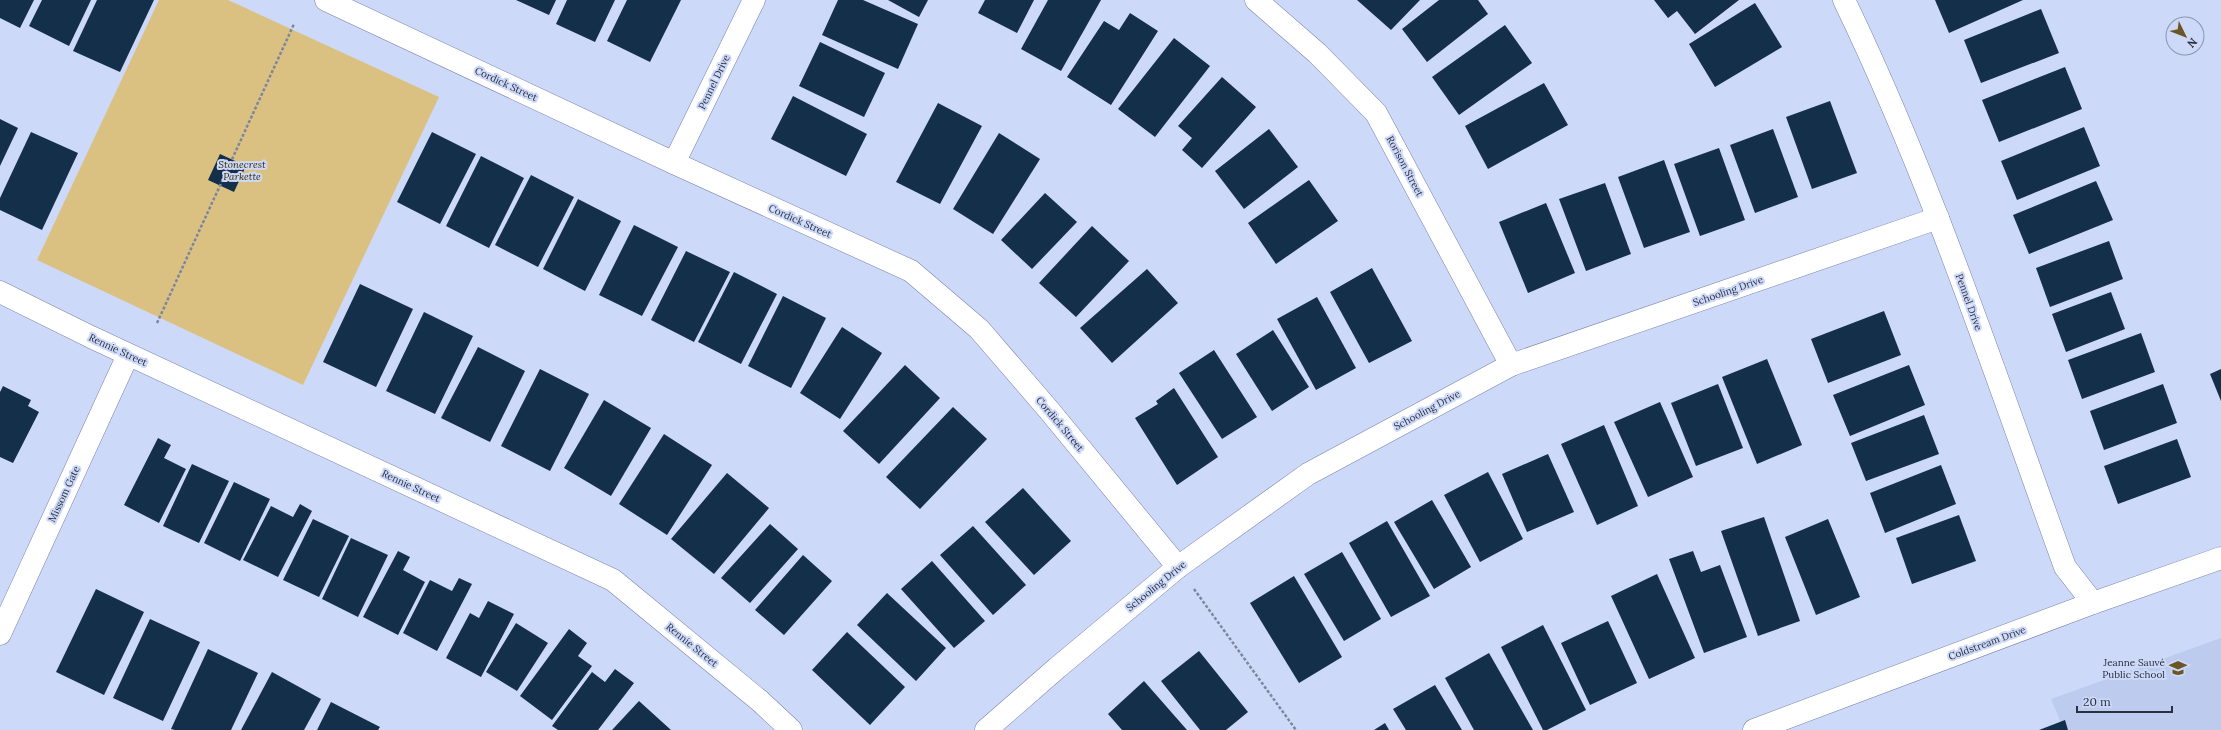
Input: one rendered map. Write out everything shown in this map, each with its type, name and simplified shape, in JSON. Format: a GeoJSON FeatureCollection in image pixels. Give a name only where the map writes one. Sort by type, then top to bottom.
{"type":"FeatureCollection","features":[{"type":"Feature","properties":{"kind":"street","name":"Cordick Street"},"geometry":{"type":"LineString","coordinates":[[326,0],[674,163],[911,271],[979,328],[1178,567]]}},
{"type":"Feature","properties":{"kind":"street","name":"Pennel Drive"},"geometry":{"type":"LineString","coordinates":[[674,163],[754,0]]}},
{"type":"Feature","properties":{"kind":"street","name":"Rorison Street"},"geometry":{"type":"LineString","coordinates":[[1256,0],[1317,53],[1376,113],[1511,365]]}},
{"type":"Feature","properties":{"kind":"street","name":"Pennel Drive"},"geometry":{"type":"LineString","coordinates":[[1844,0],[1866,47],[1938,218],[2065,567],[2093,604]]}},
{"type":"Feature","properties":{"kind":"street","name":"Schooling Drive"},"geometry":{"type":"LineString","coordinates":[[986,730],[1178,567],[1308,474],[1511,365],[1938,218]]}},
{"type":"Feature","properties":{"kind":"street","name":"Rennie Street"},"geometry":{"type":"LineString","coordinates":[[0,292],[128,354],[613,580],[760,701],[791,730]]}},
{"type":"Feature","properties":{"kind":"street","name":"Missom Gate"},"geometry":{"type":"LineString","coordinates":[[0,634],[128,354]]}},
{"type":"Feature","properties":{"kind":"street","name":"Coldstream Drive"},"geometry":{"type":"LineString","coordinates":[[1754,730],[2221,558]]}},
{"type":"Feature","properties":{"kind":"path"},"geometry":{"type":"LineString","coordinates":[[157,323],[294,24]]}},
{"type":"Feature","properties":{"kind":"path"},"geometry":{"type":"LineString","coordinates":[[1178,567],[1296,730]]}},
{"type":"Feature","properties":{"kind":"shaded area","name":"Jeanne Sauvé Public School"},"geometry":{"type":"Polygon","coordinates":[[[2221,638],[2221,730],[2064,730],[2051,699],[2221,638]]]}},
{"type":"Feature","properties":{"kind":"green space","name":"Stonecrest Parkette"},"geometry":{"type":"Polygon","coordinates":[[[159,0],[228,0],[439,97],[303,385],[37,260],[159,0]]]}},
{"type":"Feature","properties":{"kind":"building"},"geometry":{"type":"Polygon","coordinates":[[[0,0],[34,0],[20,28],[0,18],[0,0]]]}},
{"type":"Feature","properties":{"kind":"building"},"geometry":{"type":"Polygon","coordinates":[[[42,0],[91,0],[69,46],[29,26],[42,0]]]}},
{"type":"Feature","properties":{"kind":"building"},"geometry":{"type":"Polygon","coordinates":[[[97,0],[154,0],[120,72],[73,51],[97,0]]]}},
{"type":"Feature","properties":{"kind":"building"},"geometry":{"type":"Polygon","coordinates":[[[516,0],[556,0],[549,15],[516,0]]]}},
{"type":"Feature","properties":{"kind":"building"},"geometry":{"type":"Polygon","coordinates":[[[567,0],[615,0],[595,42],[556,24],[567,0]]]}},
{"type":"Feature","properties":{"kind":"building"},"geometry":{"type":"Polygon","coordinates":[[[627,0],[681,0],[650,62],[607,41],[627,0]]]}},
{"type":"Feature","properties":{"kind":"building"},"geometry":{"type":"Polygon","coordinates":[[[838,0],[863,0],[918,24],[898,69],[822,35],[838,0]]]}},
{"type":"Feature","properties":{"kind":"building"},"geometry":{"type":"Polygon","coordinates":[[[888,0],[928,0],[919,17],[888,0]]]}},
{"type":"Feature","properties":{"kind":"building"},"geometry":{"type":"Polygon","coordinates":[[[985,0],[1034,0],[1017,33],[978,13],[985,0]]]}},
{"type":"Feature","properties":{"kind":"building"},"geometry":{"type":"Polygon","coordinates":[[[1048,0],[1101,0],[1061,71],[1021,49],[1048,0]]]}},
{"type":"Feature","properties":{"kind":"building"},"geometry":{"type":"Polygon","coordinates":[[[1357,0],[1420,0],[1391,30],[1357,0]]]}},
{"type":"Feature","properties":{"kind":"building"},"geometry":{"type":"Polygon","coordinates":[[[1439,0],[1478,0],[1488,14],[1427,62],[1402,29],[1439,0]]]}},
{"type":"Feature","properties":{"kind":"building"},"geometry":{"type":"Polygon","coordinates":[[[1654,0],[1739,0],[1695,34],[1677,11],[1668,18],[1654,0]]]}},
{"type":"Feature","properties":{"kind":"building"},"geometry":{"type":"Polygon","coordinates":[[[1935,0],[2023,0],[1949,33],[1935,0]]]}},
{"type":"Feature","properties":{"kind":"building"},"geometry":{"type":"Polygon","coordinates":[[[1755,3],[1782,47],[1715,87],[1689,44],[1755,3]]]}},
{"type":"Feature","properties":{"kind":"building"},"geometry":{"type":"Polygon","coordinates":[[[2041,9],[2059,53],[1981,83],[1964,40],[2041,9]]]}},
{"type":"Feature","properties":{"kind":"building"},"geometry":{"type":"Polygon","coordinates":[[[1130,13],[1158,31],[1111,105],[1067,77],[1104,21],[1119,30],[1130,13]]]}},
{"type":"Feature","properties":{"kind":"building"},"geometry":{"type":"Polygon","coordinates":[[[1505,25],[1532,63],[1459,115],[1432,77],[1505,25]]]}},
{"type":"Feature","properties":{"kind":"building"},"geometry":{"type":"Polygon","coordinates":[[[1174,38],[1210,66],[1155,137],[1118,109],[1174,38]]]}},
{"type":"Feature","properties":{"kind":"building"},"geometry":{"type":"Polygon","coordinates":[[[820,42],[885,73],[864,117],[799,86],[820,42]]]}},
{"type":"Feature","properties":{"kind":"building"},"geometry":{"type":"Polygon","coordinates":[[[2065,67],[2082,109],[1999,142],[1982,100],[2065,67]]]}},
{"type":"Feature","properties":{"kind":"building"},"geometry":{"type":"Polygon","coordinates":[[[1222,77],[1256,107],[1202,168],[1182,150],[1192,138],[1178,126],[1222,77]]]}},
{"type":"Feature","properties":{"kind":"building"},"geometry":{"type":"Polygon","coordinates":[[[1544,83],[1568,125],[1488,169],[1465,126],[1544,83]]]}},
{"type":"Feature","properties":{"kind":"building"},"geometry":{"type":"Polygon","coordinates":[[[793,96],[867,134],[846,176],[771,139],[793,96]]]}},
{"type":"Feature","properties":{"kind":"building"},"geometry":{"type":"Polygon","coordinates":[[[1830,101],[1857,173],[1812,189],[1786,117],[1830,101]]]}},
{"type":"Feature","properties":{"kind":"building"},"geometry":{"type":"Polygon","coordinates":[[[938,103],[982,126],[940,204],[896,182],[938,103]]]}},
{"type":"Feature","properties":{"kind":"building"},"geometry":{"type":"Polygon","coordinates":[[[0,119],[18,128],[0,166],[0,119]]]}},
{"type":"Feature","properties":{"kind":"building"},"geometry":{"type":"Polygon","coordinates":[[[2084,127],[2100,166],[2017,200],[2001,161],[2084,127]]]}},
{"type":"Feature","properties":{"kind":"building"},"geometry":{"type":"Polygon","coordinates":[[[1269,129],[1298,167],[1244,209],[1215,171],[1269,129]]]}},
{"type":"Feature","properties":{"kind":"building"},"geometry":{"type":"Polygon","coordinates":[[[1773,129],[1798,197],[1755,213],[1730,145],[1773,129]]]}},
{"type":"Feature","properties":{"kind":"building"},"geometry":{"type":"Polygon","coordinates":[[[31,132],[78,153],[42,230],[0,210],[0,198],[31,132]]]}},
{"type":"Feature","properties":{"kind":"building"},"geometry":{"type":"Polygon","coordinates":[[[432,132],[476,154],[440,224],[397,202],[432,132]]]}},
{"type":"Feature","properties":{"kind":"building"},"geometry":{"type":"Polygon","coordinates":[[[999,133],[1040,159],[993,234],[953,209],[999,133]]]}},
{"type":"Feature","properties":{"kind":"building"},"geometry":{"type":"Polygon","coordinates":[[[1719,148],[1745,220],[1700,236],[1674,164],[1719,148]]]}},
{"type":"Feature","properties":{"kind":"building"},"geometry":{"type":"Polygon","coordinates":[[[220,154],[246,166],[234,192],[208,180],[220,154]]]}},
{"type":"Feature","properties":{"kind":"building"},"geometry":{"type":"Polygon","coordinates":[[[481,156],[524,178],[489,248],[446,226],[481,156]]]}},
{"type":"Feature","properties":{"kind":"building"},"geometry":{"type":"Polygon","coordinates":[[[1664,160],[1690,232],[1644,248],[1618,177],[1664,160]]]}},
{"type":"Feature","properties":{"kind":"building"},"geometry":{"type":"Polygon","coordinates":[[[531,175],[574,197],[538,267],[495,245],[531,175]]]}},
{"type":"Feature","properties":{"kind":"building"},"geometry":{"type":"Polygon","coordinates":[[[1309,180],[1338,221],[1276,264],[1248,223],[1309,180]]]}},
{"type":"Feature","properties":{"kind":"building"},"geometry":{"type":"Polygon","coordinates":[[[2096,181],[2113,220],[2029,254],[2013,215],[2096,181]]]}},
{"type":"Feature","properties":{"kind":"building"},"geometry":{"type":"Polygon","coordinates":[[[1605,183],[1631,254],[1586,271],[1559,199],[1605,183]]]}},
{"type":"Feature","properties":{"kind":"building"},"geometry":{"type":"Polygon","coordinates":[[[1045,193],[1077,222],[1032,269],[1001,240],[1045,193]]]}},
{"type":"Feature","properties":{"kind":"building"},"geometry":{"type":"Polygon","coordinates":[[[578,199],[621,221],[585,291],[543,269],[578,199]]]}},
{"type":"Feature","properties":{"kind":"building"},"geometry":{"type":"Polygon","coordinates":[[[1546,203],[1575,273],[1528,293],[1499,222],[1546,203]]]}},
{"type":"Feature","properties":{"kind":"building"},"geometry":{"type":"Polygon","coordinates":[[[634,225],[678,247],[642,316],[599,295],[634,225]]]}},
{"type":"Feature","properties":{"kind":"building"},"geometry":{"type":"Polygon","coordinates":[[[1092,226],[1129,261],[1076,317],[1039,283],[1092,226]]]}},
{"type":"Feature","properties":{"kind":"building"},"geometry":{"type":"Polygon","coordinates":[[[2109,241],[2123,279],[2050,307],[2036,268],[2109,241]]]}},
{"type":"Feature","properties":{"kind":"building"},"geometry":{"type":"Polygon","coordinates":[[[686,251],[730,272],[694,342],[651,320],[686,251]]]}},
{"type":"Feature","properties":{"kind":"building"},"geometry":{"type":"Polygon","coordinates":[[[1372,268],[1412,341],[1369,363],[1330,292],[1372,268]]]}},
{"type":"Feature","properties":{"kind":"building"},"geometry":{"type":"Polygon","coordinates":[[[1147,269],[1178,303],[1112,363],[1080,328],[1147,269]]]}},
{"type":"Feature","properties":{"kind":"building"},"geometry":{"type":"Polygon","coordinates":[[[734,272],[777,294],[741,364],[698,342],[734,272]]]}},
{"type":"Feature","properties":{"kind":"building"},"geometry":{"type":"Polygon","coordinates":[[[360,284],[413,309],[376,387],[323,362],[360,284]]]}},
{"type":"Feature","properties":{"kind":"building"},"geometry":{"type":"Polygon","coordinates":[[[2111,292],[2125,329],[2066,352],[2052,314],[2111,292]]]}},
{"type":"Feature","properties":{"kind":"building"},"geometry":{"type":"Polygon","coordinates":[[[783,296],[826,318],[791,388],[748,366],[783,296]]]}},
{"type":"Feature","properties":{"kind":"building"},"geometry":{"type":"Polygon","coordinates":[[[1317,297],[1356,368],[1316,390],[1277,319],[1317,297]]]}},
{"type":"Feature","properties":{"kind":"building"},"geometry":{"type":"Polygon","coordinates":[[[1884,311],[1901,355],[1828,383],[1811,339],[1884,311]]]}},
{"type":"Feature","properties":{"kind":"building"},"geometry":{"type":"Polygon","coordinates":[[[424,312],[473,336],[435,414],[386,391],[424,312]]]}},
{"type":"Feature","properties":{"kind":"building"},"geometry":{"type":"Polygon","coordinates":[[[842,327],[882,353],[840,419],[800,393],[842,327]]]}},
{"type":"Feature","properties":{"kind":"building"},"geometry":{"type":"Polygon","coordinates":[[[1273,330],[1309,387],[1272,411],[1236,354],[1273,330]]]}},
{"type":"Feature","properties":{"kind":"building"},"geometry":{"type":"Polygon","coordinates":[[[2141,333],[2155,372],[2082,399],[2068,360],[2141,333]]]}},
{"type":"Feature","properties":{"kind":"building"},"geometry":{"type":"Polygon","coordinates":[[[478,347],[525,371],[490,442],[441,418],[478,347]]]}},
{"type":"Feature","properties":{"kind":"building"},"geometry":{"type":"Polygon","coordinates":[[[1214,350],[1257,417],[1222,439],[1179,373],[1214,350]]]}},
{"type":"Feature","properties":{"kind":"building"},"geometry":{"type":"Polygon","coordinates":[[[1767,359],[1802,445],[1757,464],[1722,377],[1767,359]]]}},
{"type":"Feature","properties":{"kind":"building"},"geometry":{"type":"Polygon","coordinates":[[[905,365],[940,398],[879,464],[843,431],[905,365]]]}},
{"type":"Feature","properties":{"kind":"building"},"geometry":{"type":"Polygon","coordinates":[[[1909,365],[1925,405],[1850,436],[1833,395],[1909,365]]]}},
{"type":"Feature","properties":{"kind":"building"},"geometry":{"type":"Polygon","coordinates":[[[540,369],[589,394],[550,471],[501,446],[540,369]]]}},
{"type":"Feature","properties":{"kind":"building"},"geometry":{"type":"Polygon","coordinates":[[[2221,369],[2221,401],[2210,374],[2221,369]]]}},
{"type":"Feature","properties":{"kind":"building"},"geometry":{"type":"Polygon","coordinates":[[[1718,384],[1743,448],[1696,466],[1671,403],[1718,384]]]}},
{"type":"Feature","properties":{"kind":"building"},"geometry":{"type":"Polygon","coordinates":[[[2163,384],[2177,423],[2104,450],[2090,411],[2163,384]]]}},
{"type":"Feature","properties":{"kind":"building"},"geometry":{"type":"Polygon","coordinates":[[[3,386],[31,400],[28,406],[39,412],[13,463],[0,457],[0,392],[3,386]]]}},
{"type":"Feature","properties":{"kind":"building"},"geometry":{"type":"Polygon","coordinates":[[[1174,388],[1218,457],[1177,485],[1135,418],[1158,404],[1156,401],[1174,388]]]}},
{"type":"Feature","properties":{"kind":"building"},"geometry":{"type":"Polygon","coordinates":[[[604,400],[651,428],[611,496],[564,468],[604,400]]]}},
{"type":"Feature","properties":{"kind":"building"},"geometry":{"type":"Polygon","coordinates":[[[1660,402],[1693,477],[1648,497],[1614,422],[1660,402]]]}},
{"type":"Feature","properties":{"kind":"building"},"geometry":{"type":"Polygon","coordinates":[[[953,407],[987,439],[920,509],[886,477],[953,407]]]}},
{"type":"Feature","properties":{"kind":"building"},"geometry":{"type":"Polygon","coordinates":[[[1924,415],[1939,454],[1866,481],[1851,443],[1924,415]]]}},
{"type":"Feature","properties":{"kind":"building"},"geometry":{"type":"Polygon","coordinates":[[[1604,425],[1638,506],[1597,525],[1561,444],[1604,425]]]}},
{"type":"Feature","properties":{"kind":"building"},"geometry":{"type":"Polygon","coordinates":[[[664,434],[712,465],[667,535],[619,504],[664,434]]]}},
{"type":"Feature","properties":{"kind":"building"},"geometry":{"type":"Polygon","coordinates":[[[158,438],[171,445],[164,458],[186,469],[159,523],[124,505],[158,438]]]}},
{"type":"Feature","properties":{"kind":"building"},"geometry":{"type":"Polygon","coordinates":[[[2177,439],[2191,477],[2118,504],[2104,466],[2177,439]]]}},
{"type":"Feature","properties":{"kind":"building"},"geometry":{"type":"Polygon","coordinates":[[[1548,454],[1574,512],[1527,532],[1502,474],[1548,454]]]}},
{"type":"Feature","properties":{"kind":"building"},"geometry":{"type":"Polygon","coordinates":[[[192,464],[229,481],[199,543],[163,526],[192,464]]]}},
{"type":"Feature","properties":{"kind":"building"},"geometry":{"type":"Polygon","coordinates":[[[1941,465],[1956,504],[1885,533],[1870,493],[1941,465]]]}},
{"type":"Feature","properties":{"kind":"building"},"geometry":{"type":"Polygon","coordinates":[[[1488,472],[1523,539],[1480,562],[1444,495],[1488,472]]]}},
{"type":"Feature","properties":{"kind":"building"},"geometry":{"type":"Polygon","coordinates":[[[727,473],[769,508],[714,574],[671,539],[727,473]]]}},
{"type":"Feature","properties":{"kind":"building"},"geometry":{"type":"Polygon","coordinates":[[[234,482],[270,499],[240,561],[204,543],[234,482]]]}},
{"type":"Feature","properties":{"kind":"building"},"geometry":{"type":"Polygon","coordinates":[[[1023,488],[1071,541],[1034,575],[985,522],[1023,488]]]}},
{"type":"Feature","properties":{"kind":"building"},"geometry":{"type":"Polygon","coordinates":[[[1432,500],[1471,567],[1434,589],[1394,522],[1432,500]]]}},
{"type":"Feature","properties":{"kind":"building"},"geometry":{"type":"Polygon","coordinates":[[[300,504],[312,511],[278,577],[243,560],[271,506],[293,517],[300,504]]]}},
{"type":"Feature","properties":{"kind":"building"},"geometry":{"type":"Polygon","coordinates":[[[1959,515],[1976,561],[1912,584],[1896,538],[1959,515]]]}},
{"type":"Feature","properties":{"kind":"building"},"geometry":{"type":"Polygon","coordinates":[[[1764,517],[1800,621],[1758,636],[1721,531],[1764,517]]]}},
{"type":"Feature","properties":{"kind":"building"},"geometry":{"type":"Polygon","coordinates":[[[313,519],[349,536],[319,597],[283,580],[313,519]]]}},
{"type":"Feature","properties":{"kind":"building"},"geometry":{"type":"Polygon","coordinates":[[[1828,519],[1860,597],[1816,615],[1785,537],[1828,519]]]}},
{"type":"Feature","properties":{"kind":"building"},"geometry":{"type":"Polygon","coordinates":[[[1387,521],[1430,596],[1391,617],[1349,543],[1387,521]]]}},
{"type":"Feature","properties":{"kind":"building"},"geometry":{"type":"Polygon","coordinates":[[[770,524],[798,549],[750,603],[721,578],[770,524]]]}},
{"type":"Feature","properties":{"kind":"building"},"geometry":{"type":"Polygon","coordinates":[[[973,526],[1026,585],[993,615],[940,555],[973,526]]]}},
{"type":"Feature","properties":{"kind":"building"},"geometry":{"type":"Polygon","coordinates":[[[351,538],[388,555],[358,617],[322,599],[351,538]]]}},
{"type":"Feature","properties":{"kind":"building"},"geometry":{"type":"Polygon","coordinates":[[[398,551],[410,557],[403,570],[425,582],[398,635],[363,617],[398,551]]]}},
{"type":"Feature","properties":{"kind":"building"},"geometry":{"type":"Polygon","coordinates":[[[1693,551],[1701,572],[1720,565],[1747,637],[1704,653],[1669,559],[1693,551]]]}},
{"type":"Feature","properties":{"kind":"building"},"geometry":{"type":"Polygon","coordinates":[[[1342,552],[1381,619],[1344,641],[1304,574],[1342,552]]]}},
{"type":"Feature","properties":{"kind":"building"},"geometry":{"type":"Polygon","coordinates":[[[803,555],[832,581],[784,635],[755,610],[803,555]]]}},
{"type":"Feature","properties":{"kind":"building"},"geometry":{"type":"Polygon","coordinates":[[[932,561],[985,621],[954,648],[901,589],[932,561]]]}},
{"type":"Feature","properties":{"kind":"building"},"geometry":{"type":"Polygon","coordinates":[[[1657,574],[1695,658],[1649,679],[1611,596],[1657,574]]]}},
{"type":"Feature","properties":{"kind":"building"},"geometry":{"type":"Polygon","coordinates":[[[1294,576],[1342,657],[1299,683],[1250,603],[1294,576]]]}},
{"type":"Feature","properties":{"kind":"building"},"geometry":{"type":"Polygon","coordinates":[[[459,578],[472,584],[437,651],[403,633],[430,580],[452,591],[459,578]]]}},
{"type":"Feature","properties":{"kind":"building"},"geometry":{"type":"Polygon","coordinates":[[[96,589],[144,612],[104,695],[56,672],[96,589]]]}},
{"type":"Feature","properties":{"kind":"building"},"geometry":{"type":"Polygon","coordinates":[[[887,593],[946,648],[916,681],[857,625],[887,593]]]}},
{"type":"Feature","properties":{"kind":"building"},"geometry":{"type":"Polygon","coordinates":[[[488,601],[514,614],[481,677],[446,658],[470,613],[479,618],[488,601]]]}},
{"type":"Feature","properties":{"kind":"building"},"geometry":{"type":"Polygon","coordinates":[[[150,619],[200,642],[163,721],[113,698],[150,619]]]}},
{"type":"Feature","properties":{"kind":"building"},"geometry":{"type":"Polygon","coordinates":[[[1608,621],[1637,683],[1590,705],[1561,643],[1608,621]]]}},
{"type":"Feature","properties":{"kind":"building"},"geometry":{"type":"Polygon","coordinates":[[[516,623],[548,643],[517,691],[486,672],[516,623]]]}},
{"type":"Feature","properties":{"kind":"building"},"geometry":{"type":"Polygon","coordinates":[[[1543,625],[1586,710],[1547,730],[1543,730],[1501,647],[1543,625]]]}},
{"type":"Feature","properties":{"kind":"building"},"geometry":{"type":"Polygon","coordinates":[[[569,629],[587,643],[578,656],[592,666],[552,720],[520,696],[569,629]]]}},
{"type":"Feature","properties":{"kind":"building"},"geometry":{"type":"Polygon","coordinates":[[[847,632],[905,687],[870,725],[812,670],[847,632]]]}},
{"type":"Feature","properties":{"kind":"building"},"geometry":{"type":"Polygon","coordinates":[[[208,649],[258,673],[231,730],[171,729],[208,649]]]}},
{"type":"Feature","properties":{"kind":"building"},"geometry":{"type":"Polygon","coordinates":[[[1199,651],[1248,712],[1226,730],[1200,730],[1161,681],[1199,651]]]}},
{"type":"Feature","properties":{"kind":"building"},"geometry":{"type":"Polygon","coordinates":[[[1489,653],[1533,730],[1474,730],[1445,678],[1489,653]]]}},
{"type":"Feature","properties":{"kind":"building"},"geometry":{"type":"Polygon","coordinates":[[[615,669],[634,683],[598,730],[558,730],[552,726],[592,672],[605,682],[615,669]]]}},
{"type":"Feature","properties":{"kind":"building"},"geometry":{"type":"Polygon","coordinates":[[[272,672],[321,699],[304,730],[241,730],[272,672]]]}},
{"type":"Feature","properties":{"kind":"building"},"geometry":{"type":"Polygon","coordinates":[[[1144,681],[1187,730],[1122,730],[1108,714],[1144,681]]]}},
{"type":"Feature","properties":{"kind":"building"},"geometry":{"type":"Polygon","coordinates":[[[1435,685],[1462,730],[1406,730],[1393,709],[1435,685]]]}},
{"type":"Feature","properties":{"kind":"building"},"geometry":{"type":"Polygon","coordinates":[[[639,701],[671,730],[612,730],[639,701]]]}},
{"type":"Feature","properties":{"kind":"building"},"geometry":{"type":"Polygon","coordinates":[[[331,702],[380,727],[378,730],[317,730],[331,702]]]}},
{"type":"Feature","properties":{"kind":"building"},"geometry":{"type":"Polygon","coordinates":[[[2065,720],[2068,730],[2039,730],[2065,720]]]}},
{"type":"Feature","properties":{"kind":"building"},"geometry":{"type":"Polygon","coordinates":[[[1385,723],[1389,730],[1374,730],[1385,723]]]}},
{"type":"Feature","properties":{"kind":"place","name":"Jeanne Sauvé Public School"},"geometry":{"type":"Point","coordinates":[2178,668]}}]}
